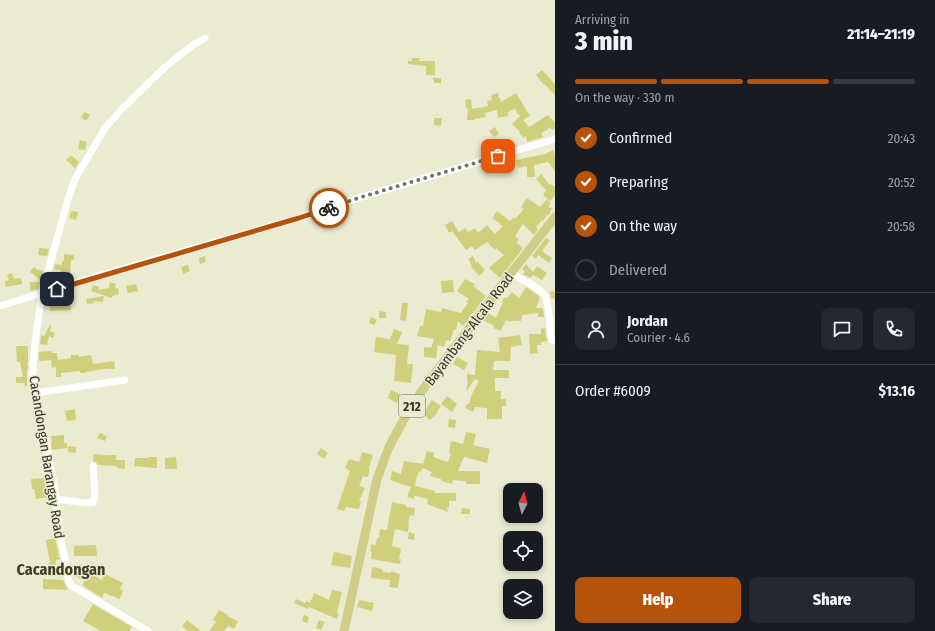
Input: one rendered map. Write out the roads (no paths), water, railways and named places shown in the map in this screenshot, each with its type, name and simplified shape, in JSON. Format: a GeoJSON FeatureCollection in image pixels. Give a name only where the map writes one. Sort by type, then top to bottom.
{"type":"FeatureCollection","features":[{"type":"Feature","properties":{"kind":"main road","name":"Bayambang-Alcala Road"},"geometry":{"type":"LineString","coordinates":[[344,631],[376,486],[382,464],[389,447],[421,392],[510,273],[555,217]]}},
{"type":"Feature","properties":{"kind":"street","name":"Cacandongan Barangay Road"},"geometry":{"type":"LineString","coordinates":[[148,631],[79,590],[70,583],[60,537],[56,499],[33,382],[32,366],[42,293],[68,199],[76,179],[105,128],[122,109],[165,67],[193,45],[205,38]]}},
{"type":"Feature","properties":{"kind":"street"},"geometry":{"type":"LineString","coordinates":[[0,306],[118,270],[299,218],[355,199],[555,139]]}},
{"type":"Feature","properties":{"kind":"street"},"geometry":{"type":"LineString","coordinates":[[510,273],[538,289],[545,295],[551,337],[552,340],[555,341]]}},
{"type":"Feature","properties":{"kind":"street"},"geometry":{"type":"LineString","coordinates":[[35,393],[125,380]]}},
{"type":"Feature","properties":{"kind":"street"},"geometry":{"type":"LineString","coordinates":[[56,499],[85,503],[93,502],[95,496],[93,466]]}},
{"type":"Feature","properties":{"kind":"district","name":"Cacandongan"},"geometry":{"type":"Point","coordinates":[61,569]}}]}
